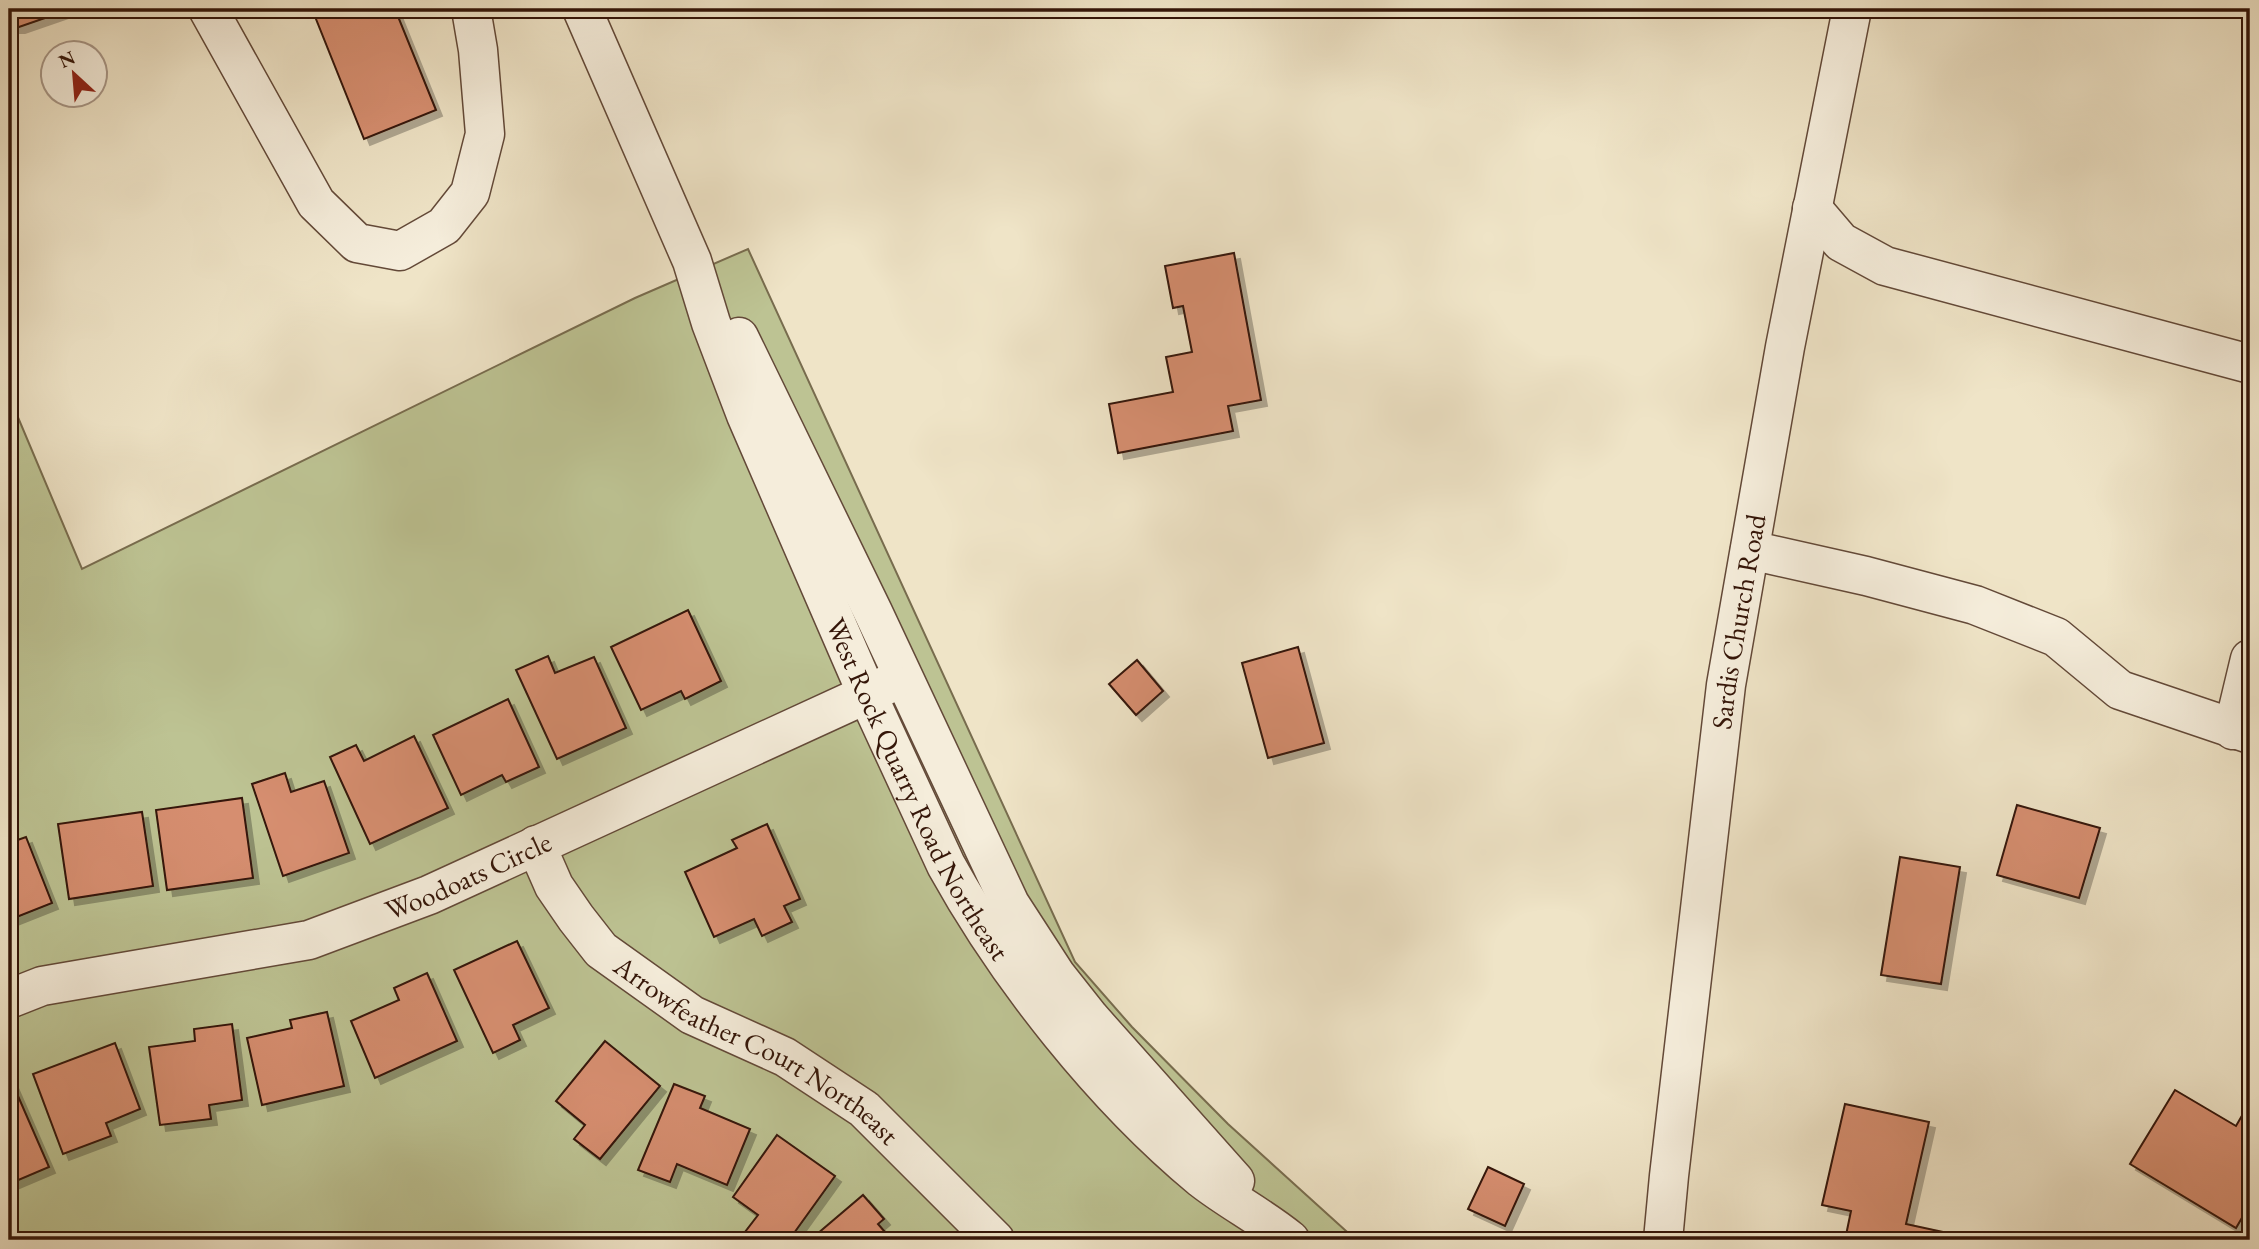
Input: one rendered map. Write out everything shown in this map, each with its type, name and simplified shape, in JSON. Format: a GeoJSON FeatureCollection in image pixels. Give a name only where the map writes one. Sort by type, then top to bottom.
{"type":"FeatureCollection","features":[{"type":"Feature","properties":{"kind":"street"},"geometry":{"type":"LineString","coordinates":[[208,9],[316,203],[357,243],[400,251],[444,226],[470,193],[485,134],[478,50],[471,9]]}},
{"type":"Feature","properties":{"kind":"street","name":"West Rock Quarry Road Northeast"},"geometry":{"type":"LineString","coordinates":[[582,9],[692,261],[710,323],[746,415],[867,694],[946,865],[976,916],[1028,992],[1097,1075],[1168,1148],[1203,1179],[1283,1234]]}},
{"type":"Feature","properties":{"kind":"street","name":"Sardis Church Road"},"geometry":{"type":"LineString","coordinates":[[1663,1240],[1726,685],[1785,347],[1852,9]]}},
{"type":"Feature","properties":{"kind":"street"},"geometry":{"type":"LineString","coordinates":[[1812,208],[1841,242],[1885,266],[2250,364]]}},
{"type":"Feature","properties":{"kind":"street","name":"West Rock Quarry Road Northeast"},"geometry":{"type":"LineString","coordinates":[[692,261],[728,316],[773,404],[996,878],[1025,930],[1090,1018],[1283,1234]]}},
{"type":"Feature","properties":{"kind":"street"},"geometry":{"type":"LineString","coordinates":[[1750,550],[1866,576],[1975,605],[2056,637],[2120,690],[2241,732],[2250,659]]}},
{"type":"Feature","properties":{"kind":"street","name":"Woodoats Circle"},"geometry":{"type":"LineString","coordinates":[[9,999],[43,986],[310,940],[429,895],[903,678]]}},
{"type":"Feature","properties":{"kind":"street","name":"Arrowfeather Court Northeast"},"geometry":{"type":"LineString","coordinates":[[536,845],[554,886],[601,950],[692,1015],[785,1057],[864,1109],[995,1240]]}},
{"type":"Feature","properties":{"kind":"green space"},"geometry":{"type":"Polygon","coordinates":[[[748,249],[1075,962],[1132,1027],[1228,1124],[1356,1240],[9,1240],[9,396],[82,569],[635,298],[748,249]]]}},
{"type":"Feature","properties":{"kind":"building"},"geometry":{"type":"Polygon","coordinates":[[[9,9],[71,9],[19,27],[9,27],[9,9]]]}},
{"type":"Feature","properties":{"kind":"building"},"geometry":{"type":"Polygon","coordinates":[[[312,9],[395,9],[436,110],[364,139],[312,9]]]}},
{"type":"Feature","properties":{"kind":"building"},"geometry":{"type":"Polygon","coordinates":[[[1234,253],[1261,400],[1228,406],[1233,431],[1118,453],[1109,404],[1173,392],[1166,357],[1192,352],[1183,306],[1173,308],[1165,266],[1234,253]]]}},
{"type":"Feature","properties":{"kind":"building"},"geometry":{"type":"Polygon","coordinates":[[[688,610],[721,681],[685,699],[681,691],[641,710],[611,647],[688,610]]]}},
{"type":"Feature","properties":{"kind":"building"},"geometry":{"type":"Polygon","coordinates":[[[1298,647],[1324,743],[1268,758],[1242,663],[1298,647]]]}},
{"type":"Feature","properties":{"kind":"building"},"geometry":{"type":"Polygon","coordinates":[[[548,656],[555,673],[594,657],[626,728],[557,759],[516,670],[548,656]]]}},
{"type":"Feature","properties":{"kind":"building"},"geometry":{"type":"Polygon","coordinates":[[[1137,660],[1163,691],[1136,715],[1109,684],[1137,660]]]}},
{"type":"Feature","properties":{"kind":"building"},"geometry":{"type":"Polygon","coordinates":[[[508,699],[539,767],[506,782],[502,775],[461,795],[433,735],[508,699]]]}},
{"type":"Feature","properties":{"kind":"building"},"geometry":{"type":"Polygon","coordinates":[[[414,736],[448,808],[370,844],[330,757],[356,745],[364,761],[414,736]]]}},
{"type":"Feature","properties":{"kind":"building"},"geometry":{"type":"Polygon","coordinates":[[[285,773],[291,792],[324,781],[349,853],[283,876],[252,784],[285,773]]]}},
{"type":"Feature","properties":{"kind":"building"},"geometry":{"type":"Polygon","coordinates":[[[242,798],[253,878],[167,890],[156,810],[242,798]]]}},
{"type":"Feature","properties":{"kind":"building"},"geometry":{"type":"Polygon","coordinates":[[[2017,805],[2100,828],[2079,898],[1997,875],[2017,805]]]}},
{"type":"Feature","properties":{"kind":"building"},"geometry":{"type":"Polygon","coordinates":[[[142,812],[153,886],[69,899],[58,824],[142,812]]]}},
{"type":"Feature","properties":{"kind":"building"},"geometry":{"type":"Polygon","coordinates":[[[767,824],[800,899],[784,906],[792,922],[762,936],[754,919],[714,937],[685,872],[737,848],[732,840],[767,824]]]}},
{"type":"Feature","properties":{"kind":"building"},"geometry":{"type":"Polygon","coordinates":[[[26,837],[52,903],[9,920],[9,843],[26,837]]]}},
{"type":"Feature","properties":{"kind":"building"},"geometry":{"type":"Polygon","coordinates":[[[1900,857],[1960,867],[1941,984],[1881,975],[1900,857]]]}},
{"type":"Feature","properties":{"kind":"building"},"geometry":{"type":"Polygon","coordinates":[[[517,941],[549,1008],[513,1025],[520,1040],[493,1053],[454,970],[517,941]]]}},
{"type":"Feature","properties":{"kind":"building"},"geometry":{"type":"Polygon","coordinates":[[[427,973],[457,1041],[375,1078],[351,1021],[399,1000],[394,988],[427,973]]]}},
{"type":"Feature","properties":{"kind":"building"},"geometry":{"type":"Polygon","coordinates":[[[327,1012],[344,1086],[262,1105],[247,1038],[292,1028],[290,1020],[327,1012]]]}},
{"type":"Feature","properties":{"kind":"building"},"geometry":{"type":"Polygon","coordinates":[[[232,1024],[242,1100],[209,1105],[211,1119],[160,1125],[149,1047],[195,1041],[194,1029],[232,1024]]]}},
{"type":"Feature","properties":{"kind":"building"},"geometry":{"type":"Polygon","coordinates":[[[605,1041],[660,1086],[600,1159],[574,1139],[585,1125],[556,1101],[605,1041]]]}},
{"type":"Feature","properties":{"kind":"building"},"geometry":{"type":"Polygon","coordinates":[[[115,1043],[140,1109],[106,1123],[111,1136],[63,1154],[33,1074],[115,1043]]]}},
{"type":"Feature","properties":{"kind":"building"},"geometry":{"type":"Polygon","coordinates":[[[11,1080],[49,1167],[9,1184],[9,1081],[11,1080]]]}},
{"type":"Feature","properties":{"kind":"building"},"geometry":{"type":"Polygon","coordinates":[[[674,1084],[705,1096],[700,1108],[750,1129],[727,1185],[677,1164],[670,1182],[638,1170],[674,1084]]]}},
{"type":"Feature","properties":{"kind":"building"},"geometry":{"type":"Polygon","coordinates":[[[2175,1090],[2236,1126],[2247,1107],[2250,1109],[2250,1204],[2236,1228],[2130,1164],[2175,1090]]]}},
{"type":"Feature","properties":{"kind":"building"},"geometry":{"type":"Polygon","coordinates":[[[1845,1104],[1929,1122],[1906,1224],[1980,1240],[1845,1240],[1851,1211],[1822,1205],[1845,1104]]]}},
{"type":"Feature","properties":{"kind":"building"},"geometry":{"type":"Polygon","coordinates":[[[777,1135],[835,1176],[789,1240],[757,1240],[745,1232],[758,1215],[733,1197],[777,1135]]]}},
{"type":"Feature","properties":{"kind":"building"},"geometry":{"type":"Polygon","coordinates":[[[1488,1167],[1524,1184],[1505,1226],[1468,1209],[1488,1167]]]}},
{"type":"Feature","properties":{"kind":"building"},"geometry":{"type":"Polygon","coordinates":[[[863,1195],[884,1219],[878,1224],[892,1240],[810,1240],[863,1195]]]}}]}
